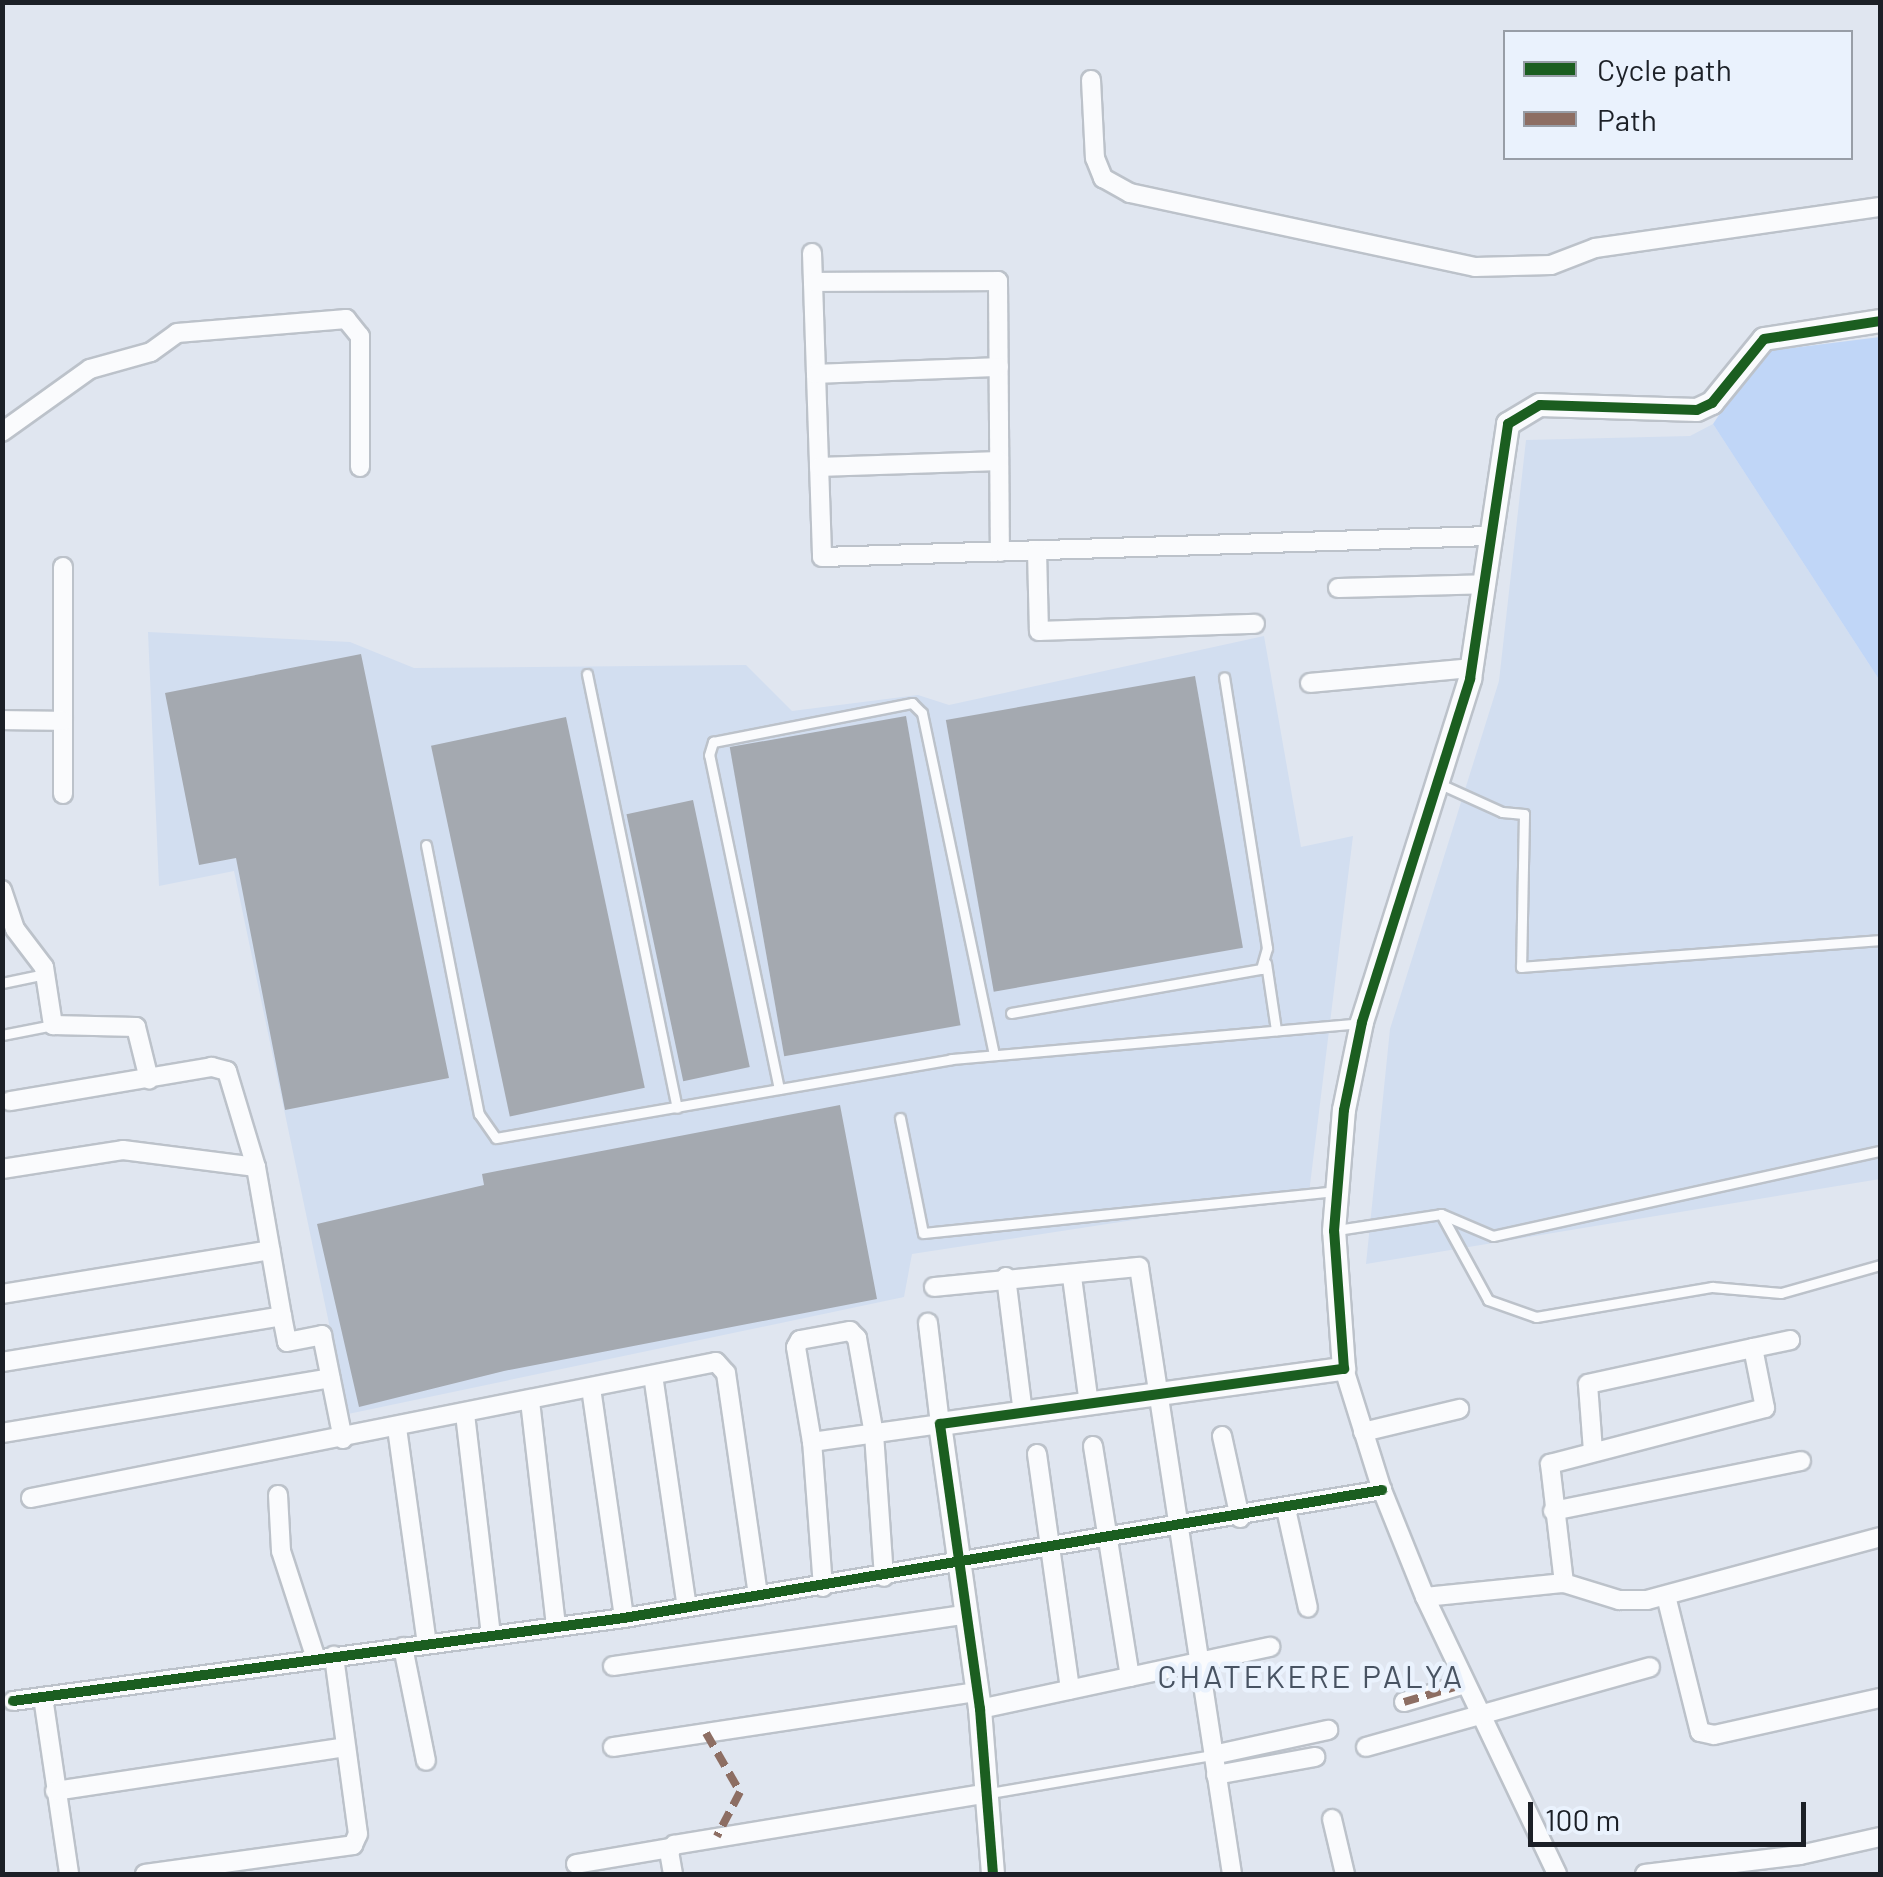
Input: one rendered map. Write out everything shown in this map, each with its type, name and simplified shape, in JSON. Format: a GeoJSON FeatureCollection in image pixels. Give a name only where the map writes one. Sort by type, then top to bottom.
{"type":"FeatureCollection","features":[{"type":"Feature","properties":{"kind":"street"},"geometry":{"type":"LineString","coordinates":[[1091,80],[1096,158],[1104,178],[1130,192],[1461,264],[1551,264],[1595,248],[1880,207]]}},
{"type":"Feature","properties":{"kind":"street"},"geometry":{"type":"LineString","coordinates":[[812,253],[822,558],[1492,536]]}},
{"type":"Feature","properties":{"kind":"street"},"geometry":{"type":"LineString","coordinates":[[813,282],[998,281],[1000,552]]}},
{"type":"Feature","properties":{"kind":"street"},"geometry":{"type":"LineString","coordinates":[[2,432],[90,369],[151,352],[177,332],[346,319],[360,336],[360,466]]}},
{"type":"Feature","properties":{"kind":"street"},"geometry":{"type":"LineString","coordinates":[[1557,1874],[1426,1597],[1382,1490],[1344,1369],[1334,1231],[1344,1110],[1362,1022],[1472,668],[1502,441],[1522,412],[1540,405],[1697,410],[1712,403],[1764,339],[1880,321]]}},
{"type":"Feature","properties":{"kind":"street"},"geometry":{"type":"LineString","coordinates":[[816,374],[999,368]]}},
{"type":"Feature","properties":{"kind":"street"},"geometry":{"type":"LineString","coordinates":[[819,466],[999,461]]}},
{"type":"Feature","properties":{"kind":"street"},"geometry":{"type":"LineString","coordinates":[[1037,551],[1039,631],[1255,624]]}},
{"type":"Feature","properties":{"kind":"street"},"geometry":{"type":"LineString","coordinates":[[63,567],[63,794]]}},
{"type":"Feature","properties":{"kind":"street"},"geometry":{"type":"LineString","coordinates":[[1338,588],[1486,584]]}},
{"type":"Feature","properties":{"kind":"street"},"geometry":{"type":"LineString","coordinates":[[1310,683],[1472,668]]}},
{"type":"Feature","properties":{"kind":"street"},"geometry":{"type":"LineString","coordinates":[[2,720],[63,721]]}},
{"type":"Feature","properties":{"kind":"street"},"geometry":{"type":"LineString","coordinates":[[2,890],[15,929],[45,974],[53,1025],[136,1027],[149,1079]]}},
{"type":"Feature","properties":{"kind":"street"},"geometry":{"type":"LineString","coordinates":[[10,1101],[212,1067],[227,1071],[256,1167],[288,1342],[322,1335],[343,1439]]}},
{"type":"Feature","properties":{"kind":"street"},"geometry":{"type":"LineString","coordinates":[[2,1169],[123,1150],[256,1167]]}},
{"type":"Feature","properties":{"kind":"street"},"geometry":{"type":"LineString","coordinates":[[2,1294],[270,1250]]}},
{"type":"Feature","properties":{"kind":"street"},"geometry":{"type":"LineString","coordinates":[[934,1287],[1006,1277],[1072,1277],[1139,1267],[1232,1874]]}},
{"type":"Feature","properties":{"kind":"street"},"geometry":{"type":"LineString","coordinates":[[1006,1277],[1023,1413]]}},
{"type":"Feature","properties":{"kind":"street"},"geometry":{"type":"LineString","coordinates":[[1072,1277],[1088,1404]]}},
{"type":"Feature","properties":{"kind":"street"},"geometry":{"type":"LineString","coordinates":[[2,1362],[282,1316]]}},
{"type":"Feature","properties":{"kind":"street"},"geometry":{"type":"LineString","coordinates":[[928,1323],[979,1700],[993,1874]]}},
{"type":"Feature","properties":{"kind":"street"},"geometry":{"type":"LineString","coordinates":[[823,1587],[812,1442],[796,1343],[850,1331],[857,1338],[874,1434],[884,1577]]}},
{"type":"Feature","properties":{"kind":"street"},"geometry":{"type":"LineString","coordinates":[[1593,1451],[1588,1384],[1790,1340]]}},
{"type":"Feature","properties":{"kind":"street"},"geometry":{"type":"LineString","coordinates":[[1564,1583],[1550,1464],[1765,1408],[1753,1348]]}},
{"type":"Feature","properties":{"kind":"street"},"geometry":{"type":"LineString","coordinates":[[31,1498],[716,1362],[726,1373],[758,1596]]}},
{"type":"Feature","properties":{"kind":"street"},"geometry":{"type":"LineString","coordinates":[[812,1442],[1344,1369]]}},
{"type":"Feature","properties":{"kind":"street"},"geometry":{"type":"LineString","coordinates":[[653,1376],[686,1607]]}},
{"type":"Feature","properties":{"kind":"street"},"geometry":{"type":"LineString","coordinates":[[2,1433],[330,1378]]}},
{"type":"Feature","properties":{"kind":"street"},"geometry":{"type":"LineString","coordinates":[[591,1388],[624,1618]]}},
{"type":"Feature","properties":{"kind":"street"},"geometry":{"type":"LineString","coordinates":[[530,1401],[556,1627]]}},
{"type":"Feature","properties":{"kind":"street"},"geometry":{"type":"LineString","coordinates":[[1363,1432],[1459,1409]]}},
{"type":"Feature","properties":{"kind":"street"},"geometry":{"type":"LineString","coordinates":[[465,1414],[490,1635]]}},
{"type":"Feature","properties":{"kind":"street"},"geometry":{"type":"LineString","coordinates":[[396,1428],[427,1643]]}},
{"type":"Feature","properties":{"kind":"street"},"geometry":{"type":"LineString","coordinates":[[1222,1436],[1240,1518]]}},
{"type":"Feature","properties":{"kind":"street"},"geometry":{"type":"LineString","coordinates":[[1094,1446],[1130,1677]]}},
{"type":"Feature","properties":{"kind":"street"},"geometry":{"type":"LineString","coordinates":[[1037,1454],[1070,1690]]}},
{"type":"Feature","properties":{"kind":"street"},"geometry":{"type":"LineString","coordinates":[[1553,1511],[1801,1461]]}},
{"type":"Feature","properties":{"kind":"street"},"geometry":{"type":"LineString","coordinates":[[13,1701],[624,1618],[1179,1529],[1382,1490]]}},
{"type":"Feature","properties":{"kind":"street"},"geometry":{"type":"LineString","coordinates":[[144,1874],[353,1845],[358,1834],[345,1747],[325,1657],[281,1552],[278,1495]]}},
{"type":"Feature","properties":{"kind":"street"},"geometry":{"type":"LineString","coordinates":[[1286,1509],[1308,1608]]}},
{"type":"Feature","properties":{"kind":"street"},"geometry":{"type":"LineString","coordinates":[[1426,1597],[1564,1583],[1619,1600],[1666,1596],[1880,1537]]}},
{"type":"Feature","properties":{"kind":"street"},"geometry":{"type":"LineString","coordinates":[[1666,1596],[1700,1732],[1714,1735],[1880,1698]]}},
{"type":"Feature","properties":{"kind":"street"},"geometry":{"type":"LineString","coordinates":[[613,1666],[968,1614]]}},
{"type":"Feature","properties":{"kind":"street"},"geometry":{"type":"LineString","coordinates":[[404,1646],[426,1762]]}},
{"type":"Feature","properties":{"kind":"street"},"geometry":{"type":"LineString","coordinates":[[613,1747],[1070,1690],[1270,1647]]}},
{"type":"Feature","properties":{"kind":"street"},"geometry":{"type":"LineString","coordinates":[[1366,1747],[1650,1667]]}},
{"type":"Feature","properties":{"kind":"street"},"geometry":{"type":"LineString","coordinates":[[1404,1702],[1465,1684]]}},
{"type":"Feature","properties":{"kind":"street"},"geometry":{"type":"LineString","coordinates":[[43,1697],[69,1874]]}},
{"type":"Feature","properties":{"kind":"street"},"geometry":{"type":"LineString","coordinates":[[1213,1755],[1328,1730]]}},
{"type":"Feature","properties":{"kind":"street"},"geometry":{"type":"LineString","coordinates":[[55,1791],[345,1747]]}},
{"type":"Feature","properties":{"kind":"street"},"geometry":{"type":"LineString","coordinates":[[1216,1775],[1316,1757]]}},
{"type":"Feature","properties":{"kind":"street"},"geometry":{"type":"LineString","coordinates":[[576,1864],[987,1793]]}},
{"type":"Feature","properties":{"kind":"street"},"geometry":{"type":"LineString","coordinates":[[1332,1819],[1345,1874]]}},
{"type":"Feature","properties":{"kind":"street"},"geometry":{"type":"LineString","coordinates":[[1644,1874],[1800,1856],[1880,1837]]}},
{"type":"Feature","properties":{"kind":"street"},"geometry":{"type":"LineString","coordinates":[[671,1848],[673,1874]]}},
{"type":"Feature","properties":{"kind":"lane"},"geometry":{"type":"LineString","coordinates":[[587,674],[677,1108]]}},
{"type":"Feature","properties":{"kind":"lane"},"geometry":{"type":"LineString","coordinates":[[1224,677],[1276,1030]]}},
{"type":"Feature","properties":{"kind":"lane"},"geometry":{"type":"LineString","coordinates":[[779,1090],[709,754],[713,742],[718,736],[912,703],[922,713],[994,1054]]}},
{"type":"Feature","properties":{"kind":"lane"},"geometry":{"type":"LineString","coordinates":[[1437,783],[1502,812],[1524,814],[1522,967],[1880,940]]}},
{"type":"Feature","properties":{"kind":"lane"},"geometry":{"type":"LineString","coordinates":[[426,845],[488,1133],[506,1138],[994,1054],[1362,1022]]}},
{"type":"Feature","properties":{"kind":"lane"},"geometry":{"type":"LineString","coordinates":[[1011,1013],[1252,974],[1265,960]]}},
{"type":"Feature","properties":{"kind":"lane"},"geometry":{"type":"LineString","coordinates":[[2,983],[45,974]]}},
{"type":"Feature","properties":{"kind":"lane"},"geometry":{"type":"LineString","coordinates":[[2,1035],[53,1025]]}},
{"type":"Feature","properties":{"kind":"lane"},"geometry":{"type":"LineString","coordinates":[[900,1118],[923,1233],[1338,1191]]}},
{"type":"Feature","properties":{"kind":"lane"},"geometry":{"type":"LineString","coordinates":[[1334,1231],[1441,1214],[1493,1236],[1880,1151]]}},
{"type":"Feature","properties":{"kind":"lane"},"geometry":{"type":"LineString","coordinates":[[1441,1214],[1488,1300],[1536,1317],[1712,1287],[1781,1293],[1880,1265]]}},
{"type":"Feature","properties":{"kind":"lane"},"geometry":{"type":"LineString","coordinates":[[987,1793],[1213,1755]]}},
{"type":"Feature","properties":{"kind":"shaded area"},"geometry":{"type":"Polygon","coordinates":[[[1880,337],[1880,681],[1713,424],[1761,352],[1880,337]]]}},
{"type":"Feature","properties":{"kind":"shaded area"},"geometry":{"type":"Polygon","coordinates":[[[1713,424],[1880,681],[1880,1179],[1366,1264],[1390,1029],[1499,681],[1526,440],[1690,436],[1713,424]]]}},
{"type":"Feature","properties":{"kind":"shaded area"},"geometry":{"type":"Polygon","coordinates":[[[148,632],[350,642],[414,668],[746,665],[792,711],[918,695],[949,705],[1264,636],[1301,847],[1353,836],[1309,1193],[912,1254],[904,1297],[348,1414],[234,871],[159,886],[148,632]]]}},
{"type":"Feature","properties":{"kind":"building"},"geometry":{"type":"Polygon","coordinates":[[[361,654],[449,1078],[285,1110],[236,858],[199,865],[165,693],[361,654]]]}},
{"type":"Feature","properties":{"kind":"building"},"geometry":{"type":"Polygon","coordinates":[[[1195,676],[1243,948],[994,992],[946,720],[1195,676]]]}},
{"type":"Feature","properties":{"kind":"building"},"geometry":{"type":"Polygon","coordinates":[[[906,716],[961,1025],[784,1056],[730,747],[906,716]]]}},
{"type":"Feature","properties":{"kind":"building"},"geometry":{"type":"Polygon","coordinates":[[[566,717],[645,1088],[510,1116],[431,746],[566,717]]]}},
{"type":"Feature","properties":{"kind":"building"},"geometry":{"type":"Polygon","coordinates":[[[693,800],[750,1067],[683,1081],[626,814],[693,800]]]}},
{"type":"Feature","properties":{"kind":"building"},"geometry":{"type":"Polygon","coordinates":[[[840,1105],[877,1299],[504,1371],[359,1407],[317,1224],[484,1185],[482,1174],[840,1105]]]}},
{"type":"Feature","properties":{"kind":"marked path"},"geometry":{"type":"LineString","coordinates":[[1404,1702],[1465,1684]]}},
{"type":"Feature","properties":{"kind":"marked path"},"geometry":{"type":"LineString","coordinates":[[706,1733],[740,1792],[717,1836]]}},
{"type":"Feature","properties":{"kind":"cycle path"},"geometry":{"type":"LineString","coordinates":[[993,1874],[980,1709],[940,1424],[1344,1369],[1334,1231],[1344,1110],[1362,1022],[1470,679],[1508,424],[1540,405],[1697,410],[1712,403],[1764,339],[1880,321]]}},
{"type":"Feature","properties":{"kind":"cycle path"},"geometry":{"type":"LineString","coordinates":[[13,1701],[624,1618],[1382,1490]]}},
{"type":"Feature","properties":{"kind":"district","name":"CHATEKERE PALYA"},"geometry":{"type":"Point","coordinates":[1311,1675]}}]}
